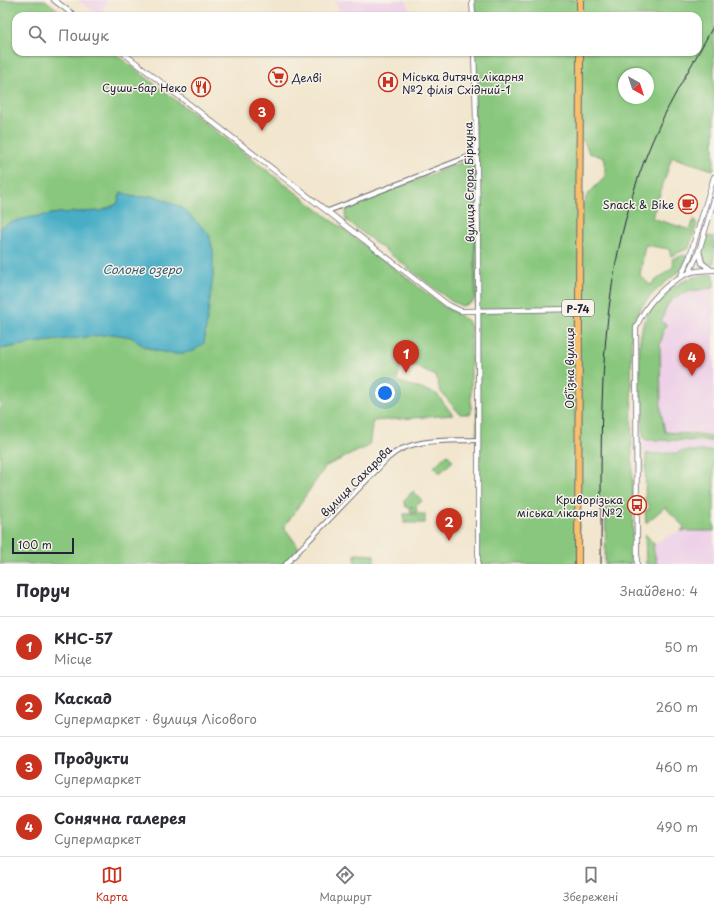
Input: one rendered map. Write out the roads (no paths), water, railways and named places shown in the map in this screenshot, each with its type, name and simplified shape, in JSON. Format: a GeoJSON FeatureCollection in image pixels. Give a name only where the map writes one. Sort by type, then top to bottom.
{"type":"FeatureCollection","features":[{"type":"Feature","properties":{"kind":"main road"},"geometry":{"type":"LineString","coordinates":[[580,0],[580,12]]}},
{"type":"Feature","properties":{"kind":"main road","name":"Обʼїзна вулиця"},"geometry":{"type":"LineString","coordinates":[[578,564],[580,56]]}},
{"type":"Feature","properties":{"kind":"street"},"geometry":{"type":"LineString","coordinates":[[54,0],[70,12]]}},
{"type":"Feature","properties":{"kind":"street"},"geometry":{"type":"LineString","coordinates":[[472,0],[473,12]]}},
{"type":"Feature","properties":{"kind":"street"},"geometry":{"type":"LineString","coordinates":[[127,56],[448,305],[460,311],[479,312],[578,309]]}},
{"type":"Feature","properties":{"kind":"street","name":"вулиця Єгора Біркуна"},"geometry":{"type":"LineString","coordinates":[[474,56],[478,153],[478,564]]}},
{"type":"Feature","properties":{"kind":"street"},"geometry":{"type":"LineString","coordinates":[[328,211],[478,153]]}},
{"type":"Feature","properties":{"kind":"street"},"geometry":{"type":"LineString","coordinates":[[680,278],[690,256],[714,177]]}},
{"type":"Feature","properties":{"kind":"street"},"geometry":{"type":"LineString","coordinates":[[689,273],[699,251],[714,200]]}},
{"type":"Feature","properties":{"kind":"street"},"geometry":{"type":"LineString","coordinates":[[699,251],[702,263],[713,270]]}},
{"type":"Feature","properties":{"kind":"street"},"geometry":{"type":"LineString","coordinates":[[637,564],[635,334],[638,322],[647,306],[656,296],[680,278],[689,273],[700,270],[713,270]]}},
{"type":"Feature","properties":{"kind":"street","name":"вулиця Сахарова"},"geometry":{"type":"LineString","coordinates":[[286,564],[388,458],[399,450],[415,444],[478,440]]}},
{"type":"Feature","properties":{"kind":"water","name":"Солоне озеро"},"geometry":{"type":"Polygon","coordinates":[[[121,192],[133,197],[155,196],[181,207],[209,234],[213,251],[213,277],[204,343],[194,351],[177,354],[157,351],[144,346],[131,337],[113,334],[33,343],[0,349],[0,228],[8,223],[27,218],[59,213],[101,211],[117,204],[121,192]]]}},
{"type":"Feature","properties":{"kind":"tram line"},"geometry":{"type":"LineString","coordinates":[[702,46],[714,25]]}},
{"type":"Feature","properties":{"kind":"tram line"},"geometry":{"type":"LineString","coordinates":[[601,564],[601,460],[604,359],[609,309],[617,259],[629,209],[652,141],[668,107],[696,56]]}},
{"type":"Feature","properties":{"kind":"place","name":"Делві"},"geometry":{"type":"Point","coordinates":[278,77]}},
{"type":"Feature","properties":{"kind":"place","name":"Міська дитяча лікарня №2 філія Східний-1"},"geometry":{"type":"Point","coordinates":[388,82]}},
{"type":"Feature","properties":{"kind":"place","name":"Суши-бар Неко"},"geometry":{"type":"Point","coordinates":[201,87]}},
{"type":"Feature","properties":{"kind":"place","name":"Продукти"},"geometry":{"type":"Point","coordinates":[262,131]}},
{"type":"Feature","properties":{"kind":"place","name":"Snack & Bike"},"geometry":{"type":"Point","coordinates":[688,204]}},
{"type":"Feature","properties":{"kind":"place","name":"КНС-57"},"geometry":{"type":"Point","coordinates":[406,373]}},
{"type":"Feature","properties":{"kind":"place","name":"Сонячна галерея"},"geometry":{"type":"Point","coordinates":[692,376]}},
{"type":"Feature","properties":{"kind":"place","name":"Криворізька міська лікарня №2"},"geometry":{"type":"Point","coordinates":[637,505]}},
{"type":"Feature","properties":{"kind":"place","name":"Каскад"},"geometry":{"type":"Point","coordinates":[449,541]}}]}
